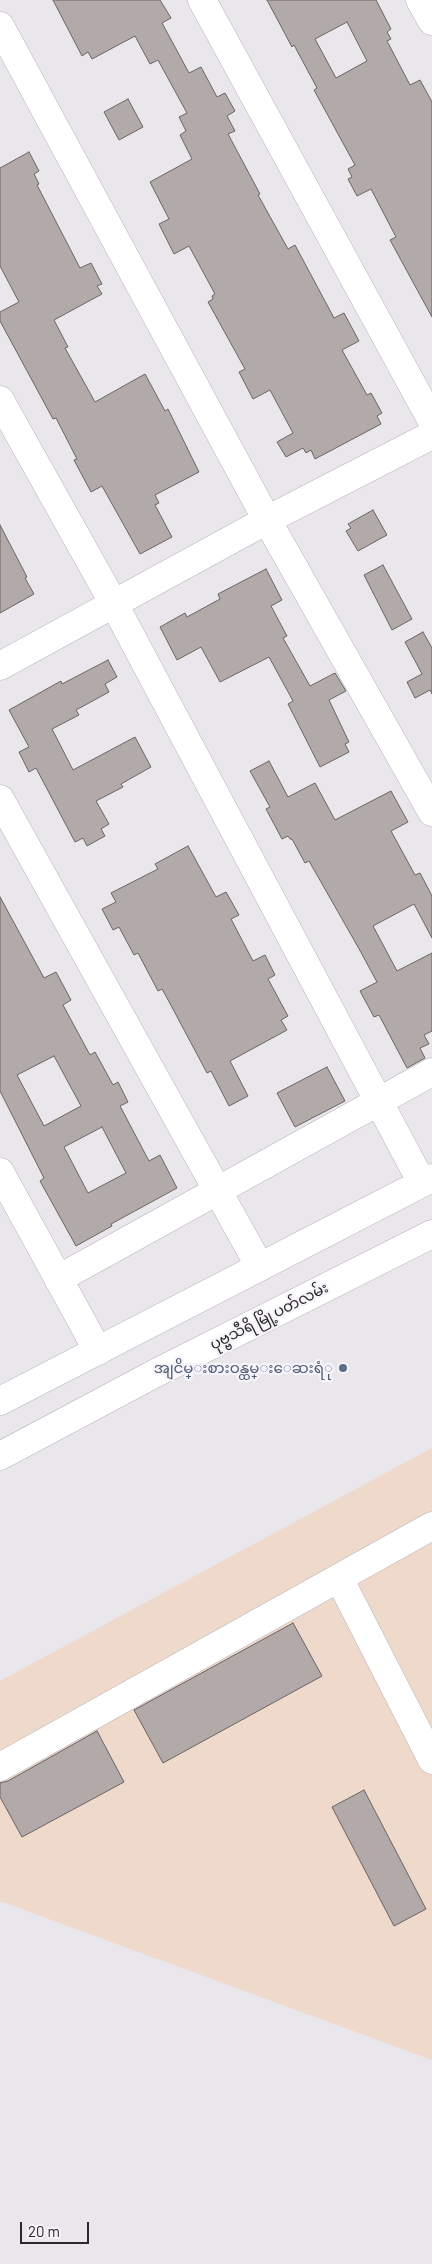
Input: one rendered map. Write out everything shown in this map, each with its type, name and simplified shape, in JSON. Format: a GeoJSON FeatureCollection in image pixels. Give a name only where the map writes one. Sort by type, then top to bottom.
{"type":"FeatureCollection","features":[{"type":"Feature","properties":{"kind":"street"},"geometry":{"type":"LineString","coordinates":[[202,0],[432,421]]}},
{"type":"Feature","properties":{"kind":"street"},"geometry":{"type":"LineString","coordinates":[[420,0],[432,21]]}},
{"type":"Feature","properties":{"kind":"street"},"geometry":{"type":"LineString","coordinates":[[0,26],[267,520],[432,812]]}},
{"type":"Feature","properties":{"kind":"street"},"geometry":{"type":"LineString","coordinates":[[0,400],[114,604],[378,1100],[427,1181],[0,1400]]}},
{"type":"Feature","properties":{"kind":"street"},"geometry":{"type":"LineString","coordinates":[[0,666],[267,520],[432,436]]}},
{"type":"Feature","properties":{"kind":"street"},"geometry":{"type":"LineString","coordinates":[[0,799],[260,1267]]}},
{"type":"Feature","properties":{"kind":"street"},"geometry":{"type":"LineString","coordinates":[[58,1279],[378,1100],[432,1072]]}},
{"type":"Feature","properties":{"kind":"street"},"geometry":{"type":"LineString","coordinates":[[0,1172],[98,1350]]}},
{"type":"Feature","properties":{"kind":"street","name":"ပုဗ္ဗသီရိ မြို့ပတ်လမ်း"},"geometry":{"type":"LineString","coordinates":[[0,1456],[154,1374],[432,1234]]}},
{"type":"Feature","properties":{"kind":"street"},"geometry":{"type":"LineString","coordinates":[[0,1767],[432,1526]]}},
{"type":"Feature","properties":{"kind":"street"},"geometry":{"type":"LineString","coordinates":[[339,1578],[432,1760]]}},
{"type":"Feature","properties":{"kind":"shaded area"},"geometry":{"type":"Polygon","coordinates":[[[432,1448],[432,2060],[0,1901],[0,1681],[432,1448]]]}},
{"type":"Feature","properties":{"kind":"building"},"geometry":{"type":"Polygon","coordinates":[[[53,0],[160,0],[171,18],[162,23],[189,73],[201,67],[217,97],[225,93],[235,111],[227,116],[235,131],[228,134],[260,194],[258,195],[288,249],[295,245],[334,318],[344,313],[359,341],[342,350],[367,395],[371,393],[382,413],[377,416],[381,424],[315,459],[311,450],[306,453],[303,448],[286,457],[277,442],[293,433],[270,390],[253,399],[239,372],[245,369],[208,302],[213,299],[212,296],[215,294],[189,246],[174,254],[159,224],[169,219],[150,182],[192,159],[180,135],[186,131],[179,117],[187,113],[158,60],[150,64],[135,36],[92,59],[88,52],[82,56],[53,0]]]}},
{"type":"Feature","properties":{"kind":"building"},"geometry":{"type":"Polygon","coordinates":[[[267,0],[376,0],[391,29],[387,32],[391,39],[387,41],[410,85],[420,80],[432,102],[432,317],[390,240],[396,237],[371,189],[357,196],[348,179],[352,177],[348,169],[355,165],[314,90],[317,88],[294,45],[292,47],[267,0]],[[347,22],[315,39],[336,78],[367,61],[347,22]]]}},
{"type":"Feature","properties":{"kind":"building"},"geometry":{"type":"Polygon","coordinates":[[[128,99],[143,127],[119,140],[104,112],[128,99]]]}},
{"type":"Feature","properties":{"kind":"building"},"geometry":{"type":"Polygon","coordinates":[[[29,152],[39,171],[34,174],[39,184],[37,185],[80,268],[91,263],[102,284],[97,286],[102,294],[54,320],[68,347],[65,348],[95,402],[145,374],[165,411],[168,409],[199,472],[155,495],[159,503],[155,505],[172,537],[140,554],[102,486],[91,492],[74,460],[77,459],[56,418],[53,419],[0,321],[0,312],[19,302],[0,266],[0,168],[29,152]]]}},
{"type":"Feature","properties":{"kind":"building"},"geometry":{"type":"Polygon","coordinates":[[[373,510],[387,535],[358,551],[346,531],[351,528],[348,524],[373,510]]]}},
{"type":"Feature","properties":{"kind":"building"},"geometry":{"type":"Polygon","coordinates":[[[0,525],[34,594],[0,613],[0,525]]]}},
{"type":"Feature","properties":{"kind":"building"},"geometry":{"type":"Polygon","coordinates":[[[383,565],[412,619],[392,630],[364,575],[383,565]]]}},
{"type":"Feature","properties":{"kind":"building"},"geometry":{"type":"Polygon","coordinates":[[[266,569],[282,600],[271,606],[287,636],[283,638],[310,686],[335,673],[346,691],[329,700],[349,742],[345,744],[349,752],[320,767],[288,704],[293,701],[269,657],[220,682],[201,647],[177,660],[160,627],[185,613],[187,617],[220,599],[218,594],[266,569]]]}},
{"type":"Feature","properties":{"kind":"building"},"geometry":{"type":"Polygon","coordinates":[[[423,632],[432,648],[432,694],[430,690],[415,698],[407,682],[422,674],[405,642],[423,632]]]}},
{"type":"Feature","properties":{"kind":"building"},"geometry":{"type":"Polygon","coordinates":[[[108,660],[117,677],[105,684],[109,692],[76,710],[79,715],[52,729],[73,770],[135,737],[151,767],[121,784],[123,787],[96,801],[109,824],[101,829],[105,836],[87,846],[83,838],[75,842],[36,768],[29,772],[19,752],[29,747],[9,710],[61,681],[62,684],[108,660]]]}},
{"type":"Feature","properties":{"kind":"building"},"geometry":{"type":"Polygon","coordinates":[[[269,761],[288,797],[315,783],[335,820],[391,791],[408,822],[391,831],[415,875],[420,873],[432,896],[432,938],[414,904],[373,926],[397,971],[432,953],[432,1031],[424,1035],[429,1044],[420,1048],[425,1058],[407,1068],[379,1015],[374,1017],[360,991],[377,982],[358,947],[309,861],[305,863],[292,839],[288,836],[282,839],[266,809],[270,807],[250,771],[269,761]]]}},
{"type":"Feature","properties":{"kind":"building"},"geometry":{"type":"Polygon","coordinates":[[[188,846],[216,897],[226,892],[239,915],[231,919],[253,961],[265,955],[275,975],[268,979],[288,1016],[281,1020],[287,1030],[230,1061],[248,1096],[229,1106],[211,1071],[207,1073],[162,989],[158,991],[138,953],[134,955],[119,927],[113,930],[102,909],[116,902],[111,893],[158,869],[155,864],[188,846]]]}},
{"type":"Feature","properties":{"kind":"building"},"geometry":{"type":"Polygon","coordinates":[[[0,897],[44,978],[56,972],[71,1000],[63,1005],[90,1055],[95,1052],[113,1085],[118,1082],[128,1102],[120,1106],[149,1161],[160,1155],[177,1188],[111,1224],[112,1226],[76,1246],[40,1181],[44,1178],[0,1091],[0,897]],[[54,1056],[17,1075],[44,1126],[81,1106],[54,1056]],[[102,1127],[64,1147],[88,1193],[126,1173],[102,1127]]]}},
{"type":"Feature","properties":{"kind":"building"},"geometry":{"type":"Polygon","coordinates":[[[327,1067],[345,1101],[295,1127],[277,1093],[327,1067]]]}},
{"type":"Feature","properties":{"kind":"building"},"geometry":{"type":"Polygon","coordinates":[[[293,1623],[322,1676],[163,1763],[134,1710],[293,1623]]]}},
{"type":"Feature","properties":{"kind":"building"},"geometry":{"type":"Polygon","coordinates":[[[97,1731],[124,1782],[22,1837],[0,1797],[0,1783],[8,1781],[97,1731]]]}},
{"type":"Feature","properties":{"kind":"building"},"geometry":{"type":"Polygon","coordinates":[[[364,1790],[426,1909],[394,1926],[332,1807],[364,1790]]]}},
{"type":"Feature","properties":{"kind":"place","name":"အျငိမ္းစားဝန္ထမ္းေဆးရံု"},"geometry":{"type":"Point","coordinates":[343,1368]}}]}
